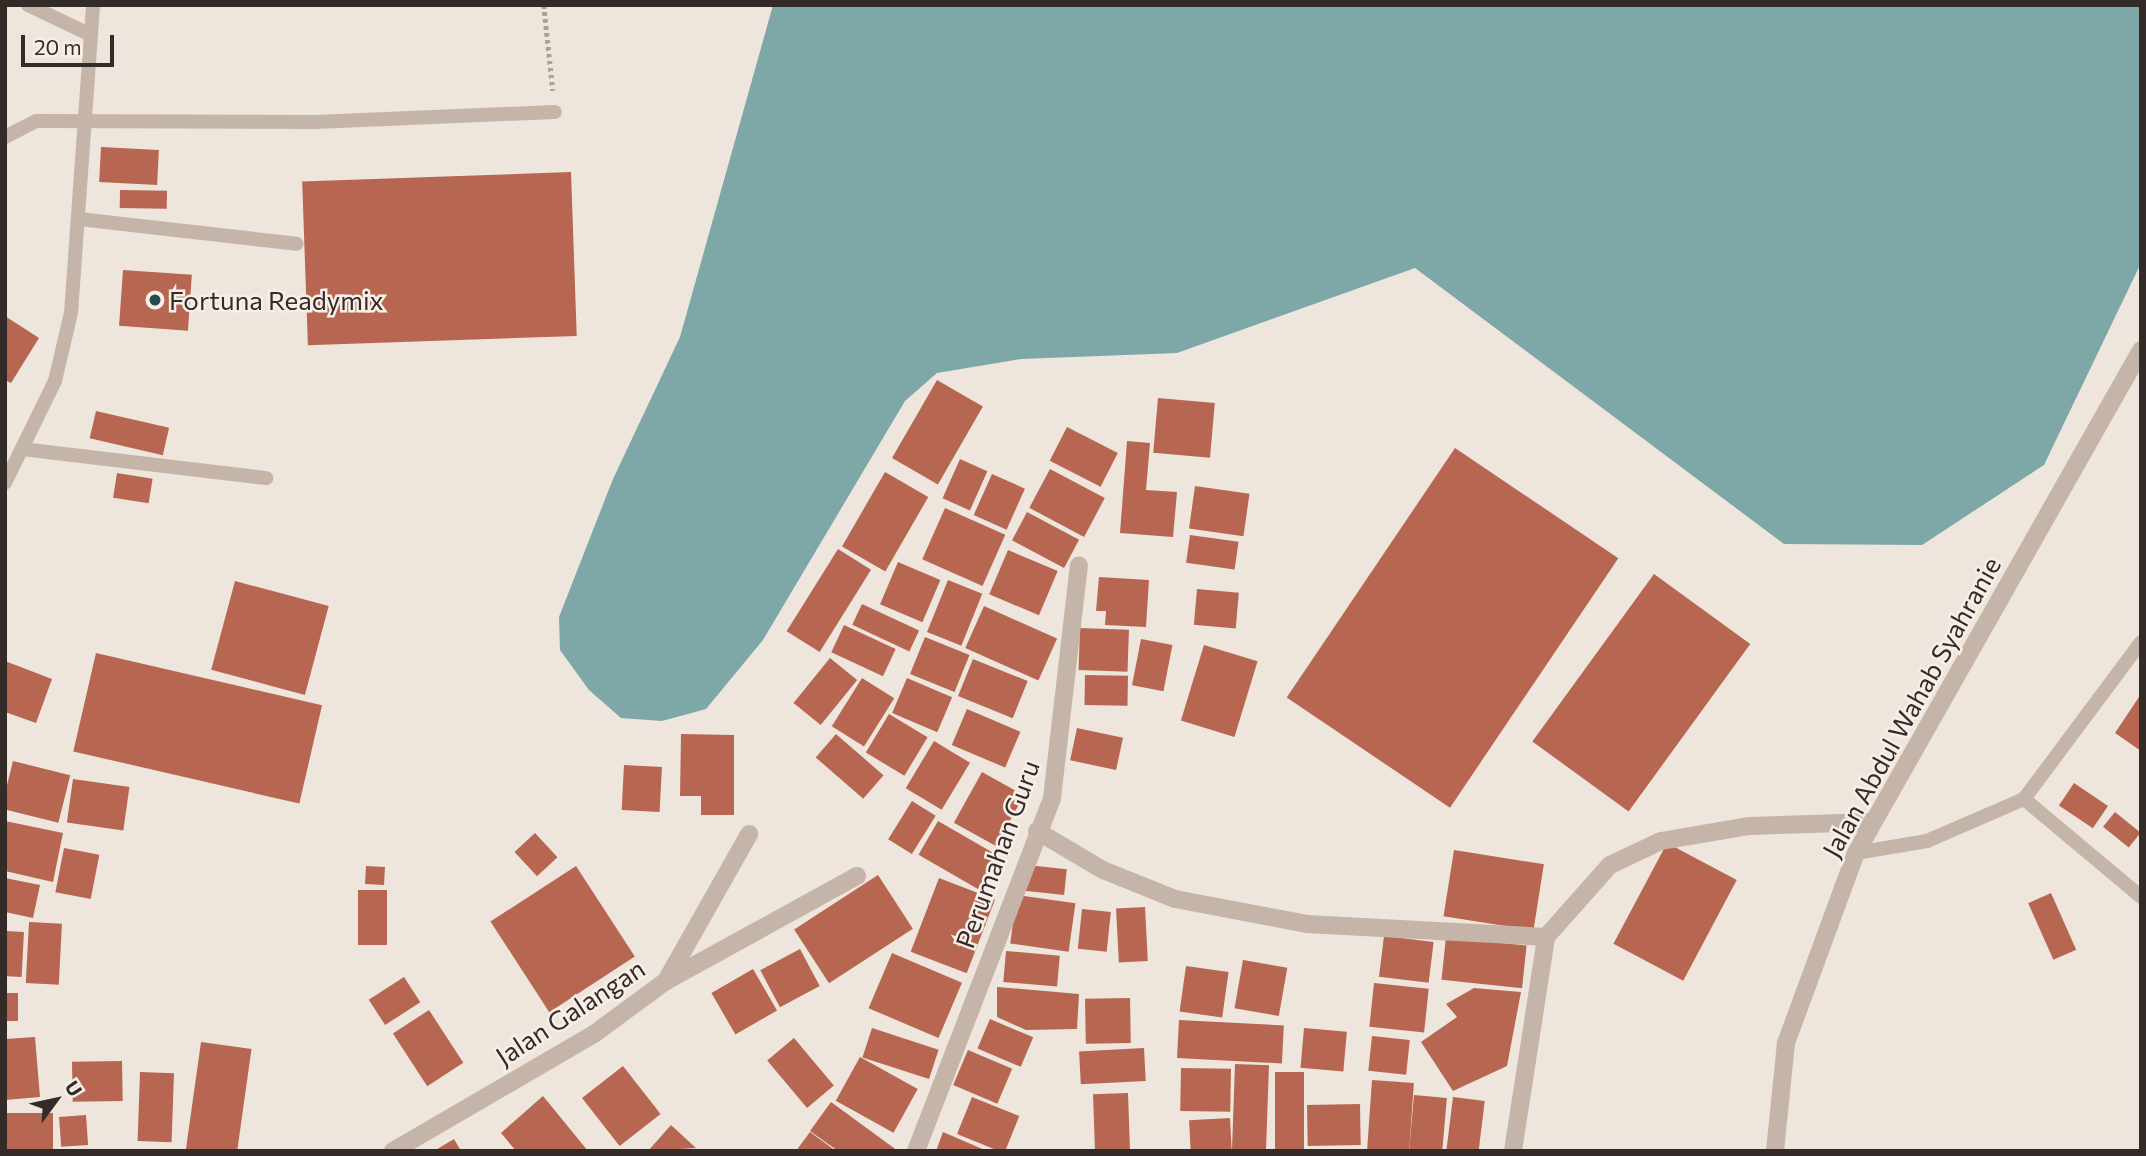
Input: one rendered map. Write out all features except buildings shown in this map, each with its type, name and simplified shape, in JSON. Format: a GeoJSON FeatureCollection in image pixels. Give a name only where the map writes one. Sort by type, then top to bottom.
{"type":"FeatureCollection","features":[{"type":"Feature","properties":{"kind":"street","name":"Jalan Abdul Wahab Syahranie"},"geometry":{"type":"LineString","coordinates":[[1775,1151],[1786,1043],[1856,853],[2141,350]]}},
{"type":"Feature","properties":{"kind":"street","name":"Perumahan Guru"},"geometry":{"type":"LineString","coordinates":[[916,1151],[1037,831],[1061,757],[1079,566]]}},
{"type":"Feature","properties":{"kind":"street"},"geometry":{"type":"LineString","coordinates":[[1513,1151],[1546,937],[1610,865],[1661,841],[1750,826],[1873,822]]}},
{"type":"Feature","properties":{"kind":"street"},"geometry":{"type":"LineString","coordinates":[[1037,831],[1175,900],[1307,924],[1546,937]]}},
{"type":"Feature","properties":{"kind":"street","name":"Jalan Galangan"},"geometry":{"type":"LineString","coordinates":[[393,1151],[594,1034],[666,981],[749,834]]}},
{"type":"Feature","properties":{"kind":"street"},"geometry":{"type":"LineString","coordinates":[[666,981],[857,876]]}},
{"type":"Feature","properties":{"kind":"lane"},"geometry":{"type":"LineString","coordinates":[[28,5],[91,36]]}},
{"type":"Feature","properties":{"kind":"lane"},"geometry":{"type":"LineString","coordinates":[[5,484],[55,381],[71,313],[87,125],[93,5]]}},
{"type":"Feature","properties":{"kind":"lane"},"geometry":{"type":"LineString","coordinates":[[5,137],[36,121],[87,125],[555,112]]}},
{"type":"Feature","properties":{"kind":"lane"},"geometry":{"type":"LineString","coordinates":[[79,219],[297,244]]}},
{"type":"Feature","properties":{"kind":"lane"},"geometry":{"type":"LineString","coordinates":[[22,449],[266,478]]}},
{"type":"Feature","properties":{"kind":"lane"},"geometry":{"type":"LineString","coordinates":[[1856,853],[1927,841],[2024,799],[2141,642]]}},
{"type":"Feature","properties":{"kind":"lane"},"geometry":{"type":"LineString","coordinates":[[2024,799],[2141,897]]}},
{"type":"Feature","properties":{"kind":"path"},"geometry":{"type":"LineString","coordinates":[[544,5],[555,112]]}},
{"type":"Feature","properties":{"kind":"water"},"geometry":{"type":"Polygon","coordinates":[[[773,5],[2141,5],[2141,263],[2044,465],[1922,545],[1784,544],[1415,268],[1177,353],[1021,359],[937,373],[905,401],[763,640],[706,709],[662,721],[621,718],[589,690],[560,650],[559,617],[613,479],[680,337],[773,5]]]}},
{"type":"Feature","properties":{"kind":"place","name":"Fortuna Readymix"},"geometry":{"type":"Point","coordinates":[155,300]}}]}
